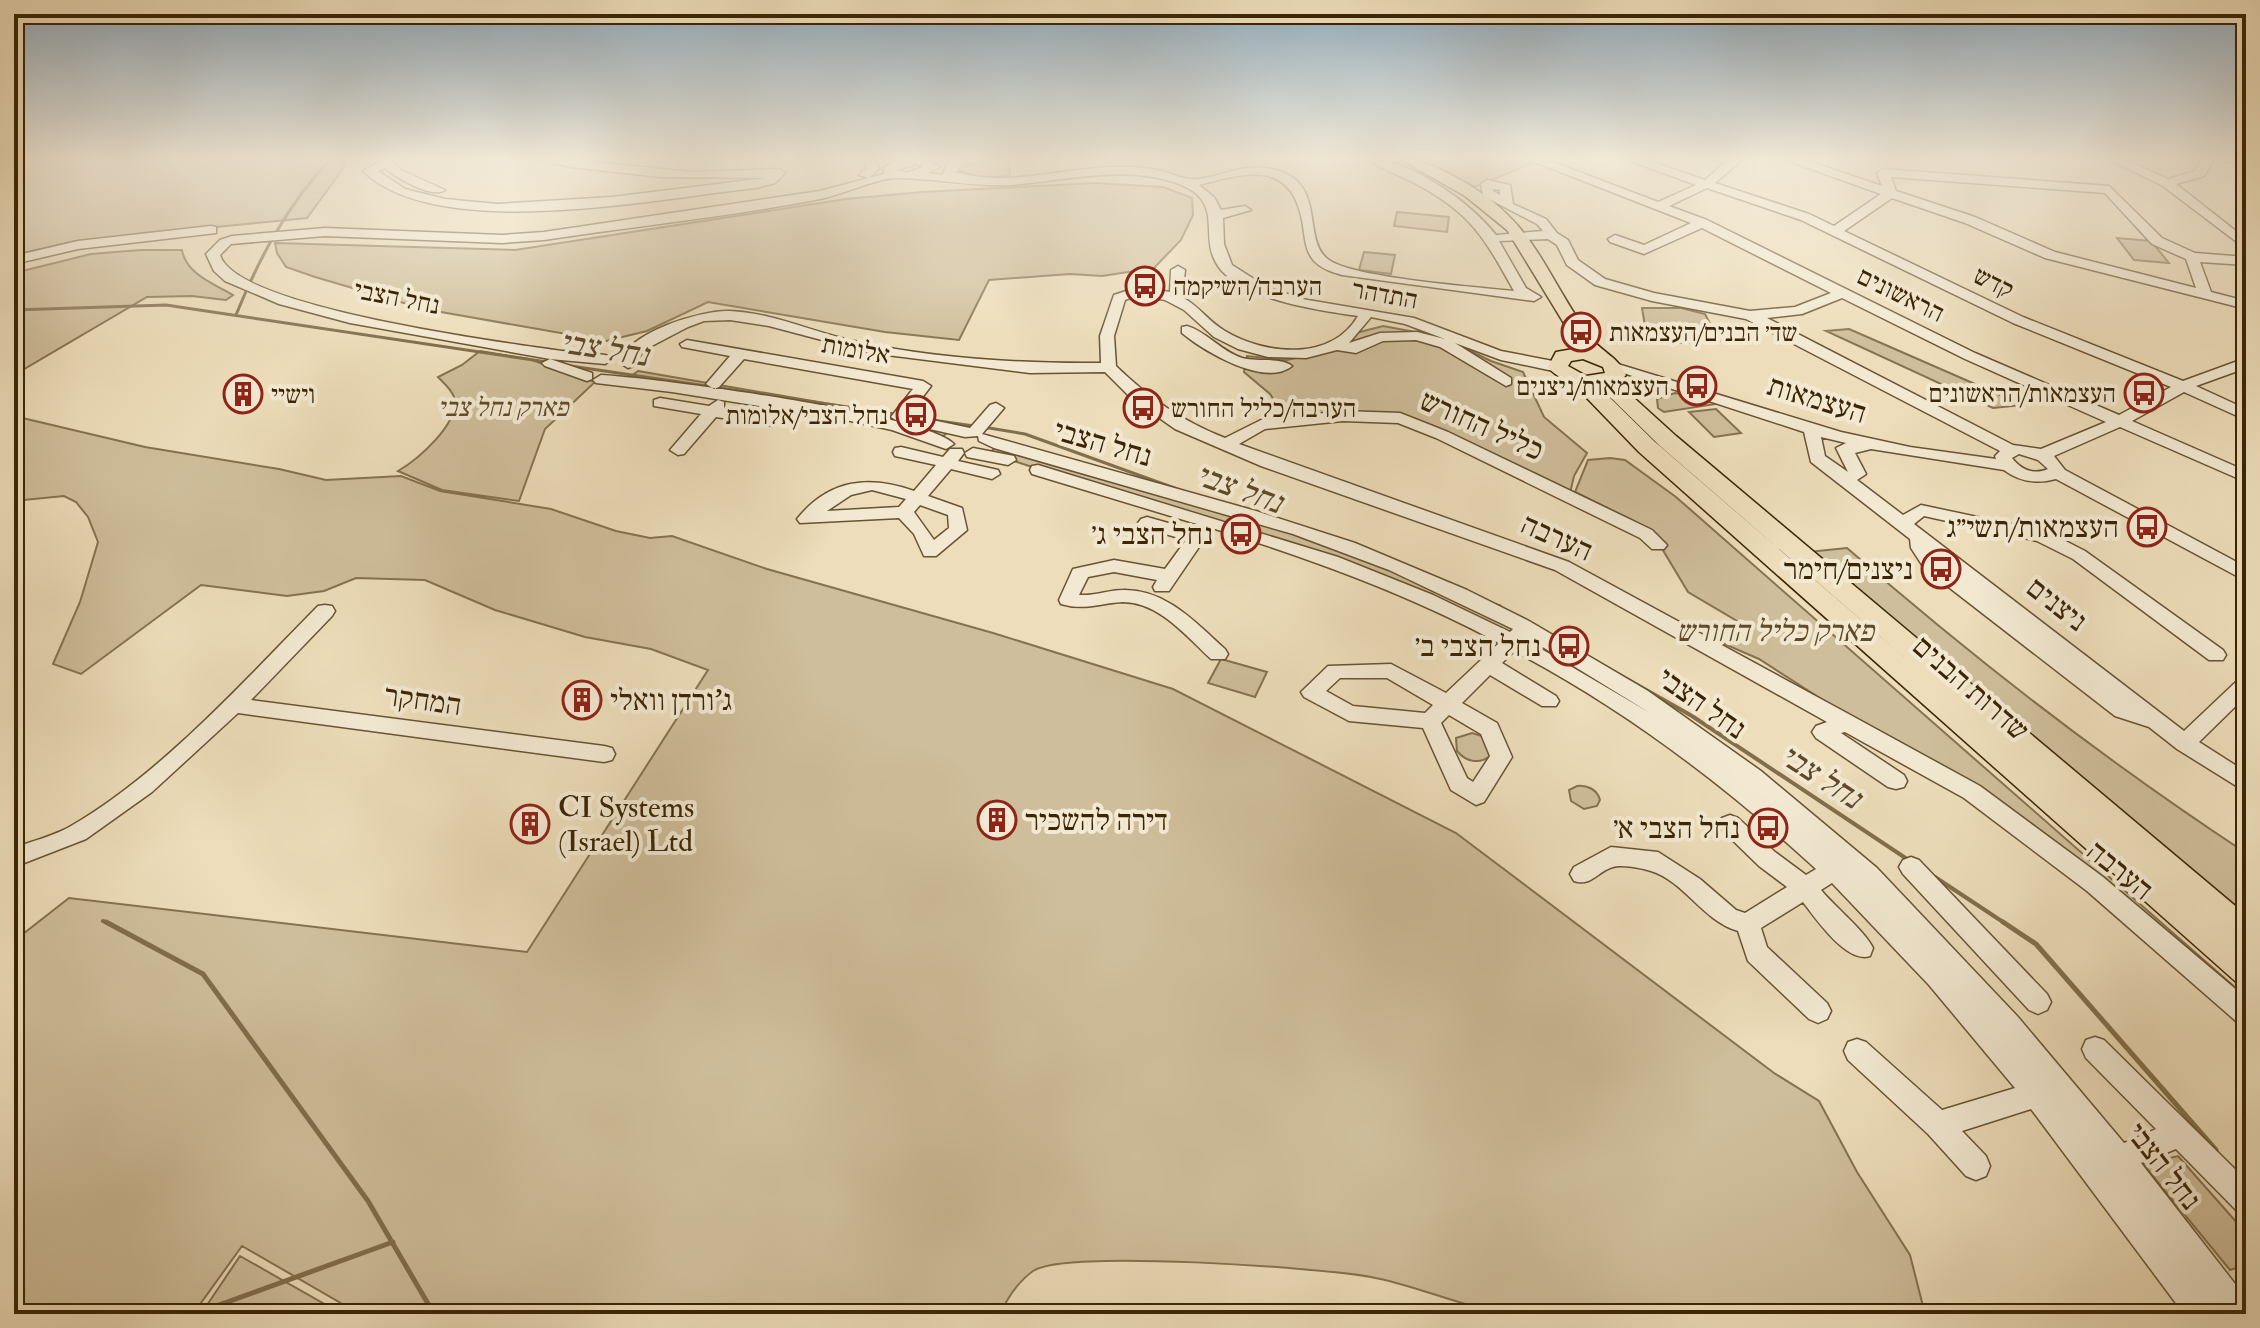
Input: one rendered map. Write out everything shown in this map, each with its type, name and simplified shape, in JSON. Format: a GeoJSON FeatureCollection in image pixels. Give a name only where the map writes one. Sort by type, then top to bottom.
{"type":"FeatureCollection","features":[{"type":"Feature","properties":{"kind":"main road"},"geometry":{"type":"LineString","coordinates":[[1486,221],[1501,237],[1564,360],[1569,377],[1603,377],[1595,355],[1577,335],[1521,237],[1502,221]]}},
{"type":"Feature","properties":{"kind":"main road"},"geometry":{"type":"LineString","coordinates":[[1564,360],[1595,355]]}},
{"type":"Feature","properties":{"kind":"main road","name":"שדרות הבנים"},"geometry":{"type":"LineString","coordinates":[[2246,934],[1680,451],[1603,377],[1590,390],[1647,447],[2246,971]]}},
{"type":"Feature","properties":{"kind":"street"},"geometry":{"type":"LineString","coordinates":[[14,262],[96,249],[194,245],[230,237],[332,225],[484,235],[539,231],[604,221]]}},
{"type":"Feature","properties":{"kind":"street"},"geometry":{"type":"LineString","coordinates":[[14,262],[78,245],[211,230],[230,237],[325,232],[487,239],[544,236],[646,221]]}},
{"type":"Feature","properties":{"kind":"street","name":"התדהר"},"geometry":{"type":"LineString","coordinates":[[1217,221],[1220,252],[1226,267],[1249,284],[1275,296],[1404,320],[1444,332],[1501,356],[1564,360]]}},
{"type":"Feature","properties":{"kind":"street"},"geometry":{"type":"LineString","coordinates":[[1307,221],[1314,255],[1325,263],[1356,274],[1531,296]]}},
{"type":"Feature","properties":{"kind":"street"},"geometry":{"type":"LineString","coordinates":[[1476,221],[1488,233],[1520,290],[1531,296]]}},
{"type":"Feature","properties":{"kind":"street"},"geometry":{"type":"LineString","coordinates":[[1541,221],[1548,226],[1551,235]]}},
{"type":"Feature","properties":{"kind":"street","name":"הראשונים"},"geometry":{"type":"LineString","coordinates":[[1697,221],[1970,356],[2246,477]]}},
{"type":"Feature","properties":{"kind":"street","name":"קדש"},"geometry":{"type":"LineString","coordinates":[[1812,221],[2018,320],[2183,386],[2246,415]]}},
{"type":"Feature","properties":{"kind":"street"},"geometry":{"type":"LineString","coordinates":[[1836,231],[1851,221]]}},
{"type":"Feature","properties":{"kind":"street"},"geometry":{"type":"LineString","coordinates":[[1972,221],[2050,255],[2246,305]]}},
{"type":"Feature","properties":{"kind":"street"},"geometry":{"type":"LineString","coordinates":[[2138,221],[2157,241],[2192,257],[2246,261]]}},
{"type":"Feature","properties":{"kind":"street"},"geometry":{"type":"LineString","coordinates":[[2215,221],[2246,245]]}},
{"type":"Feature","properties":{"kind":"street"},"geometry":{"type":"LineString","coordinates":[[1615,239],[1644,250],[1702,223]]}},
{"type":"Feature","properties":{"kind":"street"},"geometry":{"type":"LineString","coordinates":[[194,245],[198,235],[211,230]]}},
{"type":"Feature","properties":{"kind":"street"},"geometry":{"type":"LineString","coordinates":[[1501,237],[1551,235],[1563,243],[1572,262],[1600,282],[1652,297],[1750,315],[1797,311],[1840,294]]}},
{"type":"Feature","properties":{"kind":"street","name":"נחל הצבי"},"geometry":{"type":"LineString","coordinates":[[230,237],[213,254],[220,270],[239,282],[284,300],[414,330],[571,357],[607,359],[648,373],[829,402],[899,417],[990,455],[1202,529],[1341,564],[1430,601],[1577,655],[1689,726],[1861,868],[2025,1043],[2120,1158],[2239,1314]]}},
{"type":"Feature","properties":{"kind":"street","name":"נחל הצבי"},"geometry":{"type":"LineString","coordinates":[[194,245],[201,252],[204,268],[216,280],[283,310],[540,360],[594,378],[850,417],[964,445],[1000,445],[1305,533],[1394,565],[1519,635],[1559,667],[1669,737],[1730,782],[1833,870],[1935,976],[2036,1094],[2203,1314]]}},
{"type":"Feature","properties":{"kind":"street"},"geometry":{"type":"LineString","coordinates":[[1644,250],[1649,266]]}},
{"type":"Feature","properties":{"kind":"street"},"geometry":{"type":"LineString","coordinates":[[2192,257],[2206,297]]}},
{"type":"Feature","properties":{"kind":"street"},"geometry":{"type":"LineString","coordinates":[[1174,298],[1178,288],[1178,270]]}},
{"type":"Feature","properties":{"kind":"street"},"geometry":{"type":"LineString","coordinates":[[643,345],[629,355],[622,375],[594,378],[585,373],[590,365],[643,345],[692,320],[708,316],[763,320],[807,331],[828,348],[871,349],[1030,368],[1109,367],[1107,336],[1119,298],[1137,290],[1174,298],[1198,313],[1216,332],[1248,348],[1276,354],[1302,355],[1339,346],[1348,340],[1365,315]]}},
{"type":"Feature","properties":{"kind":"street"},"geometry":{"type":"LineString","coordinates":[[1750,315],[2030,476],[2047,477],[2056,472]]}},
{"type":"Feature","properties":{"kind":"street"},"geometry":{"type":"LineString","coordinates":[[752,335],[763,320]]}},
{"type":"Feature","properties":{"kind":"street"},"geometry":{"type":"LineString","coordinates":[[1187,330],[1209,350],[1229,360],[1276,367],[1323,363]]}},
{"type":"Feature","properties":{"kind":"street"},"geometry":{"type":"LineString","coordinates":[[1339,346],[1356,349],[1380,337],[1417,336],[1445,344],[1506,381]]}},
{"type":"Feature","properties":{"kind":"street","name":"אלומות"},"geometry":{"type":"LineString","coordinates":[[687,344],[923,386],[899,417]]}},
{"type":"Feature","properties":{"kind":"street"},"geometry":{"type":"LineString","coordinates":[[1229,360],[1248,348]]}},
{"type":"Feature","properties":{"kind":"street"},"geometry":{"type":"LineString","coordinates":[[714,384],[741,353]]}},
{"type":"Feature","properties":{"kind":"street"},"geometry":{"type":"LineString","coordinates":[[2041,455],[2121,421],[2183,386],[2246,363]]}},
{"type":"Feature","properties":{"kind":"street","name":"הערבה"},"geometry":{"type":"LineString","coordinates":[[1109,367],[1137,395],[1181,426],[1225,445],[1562,566],[1972,792],[2095,884],[2246,1014]]}},
{"type":"Feature","properties":{"kind":"street","name":"העצמאות"},"geometry":{"type":"LineString","coordinates":[[1603,377],[1674,384],[1812,430],[1945,459],[2006,460]]}},
{"type":"Feature","properties":{"kind":"street"},"geometry":{"type":"LineString","coordinates":[[678,450],[726,396]]}},
{"type":"Feature","properties":{"kind":"street"},"geometry":{"type":"LineString","coordinates":[[660,403],[774,421]]}},
{"type":"Feature","properties":{"kind":"street"},"geometry":{"type":"LineString","coordinates":[[910,505],[872,485],[835,496],[806,519],[910,505],[996,408]]}},
{"type":"Feature","properties":{"kind":"street","name":"כליל החורש"},"geometry":{"type":"LineString","coordinates":[[1225,445],[1261,425],[1343,416],[1400,418],[1570,496],[1646,534],[1658,545]]}},
{"type":"Feature","properties":{"kind":"street"},"geometry":{"type":"LineString","coordinates":[[1812,430],[1817,458],[1912,529],[1930,564],[2122,711],[2164,726],[2246,783]]}},
{"type":"Feature","properties":{"kind":"street"},"geometry":{"type":"LineString","coordinates":[[901,452],[964,445]]}},
{"type":"Feature","properties":{"kind":"street"},"geometry":{"type":"LineString","coordinates":[[964,445],[992,474]]}},
{"type":"Feature","properties":{"kind":"street"},"geometry":{"type":"LineString","coordinates":[[1845,479],[1858,474],[1844,448],[1848,446],[1993,470],[2024,450],[2041,455],[2054,464],[2056,472],[2246,575]]}},
{"type":"Feature","properties":{"kind":"street"},"geometry":{"type":"LineString","coordinates":[[1912,529],[1921,510],[2042,536],[2079,555],[2216,655]]}},
{"type":"Feature","properties":{"kind":"street"},"geometry":{"type":"LineString","coordinates":[[1147,523],[1202,529],[1153,600]]}},
{"type":"Feature","properties":{"kind":"street"},"geometry":{"type":"LineString","coordinates":[[1169,577],[1137,567],[1102,565],[1080,573],[1068,600],[1086,604],[1107,597],[1129,595],[1153,600],[1218,654]]}},
{"type":"Feature","properties":{"kind":"street"},"geometry":{"type":"LineString","coordinates":[[14,858],[78,833],[110,813],[234,705],[325,611]]}},
{"type":"Feature","properties":{"kind":"street"},"geometry":{"type":"LineString","coordinates":[[1430,721],[1519,635]]}},
{"type":"Feature","properties":{"kind":"street"},"geometry":{"type":"LineString","coordinates":[[1489,665],[1549,701]]}},
{"type":"Feature","properties":{"kind":"street"},"geometry":{"type":"LineString","coordinates":[[1335,671],[1391,671],[1490,729],[1501,757],[1476,796],[1459,784],[1430,721],[1349,713],[1311,692],[1335,671]]}},
{"type":"Feature","properties":{"kind":"street"},"geometry":{"type":"LineString","coordinates":[[2185,743],[2246,684]]}},
{"type":"Feature","properties":{"kind":"street","name":"המחקר"},"geometry":{"type":"LineString","coordinates":[[234,705],[604,754]]}},
{"type":"Feature","properties":{"kind":"street"},"geometry":{"type":"LineString","coordinates":[[1847,722],[1823,732],[1896,781]]}},
{"type":"Feature","properties":{"kind":"street"},"geometry":{"type":"LineString","coordinates":[[1730,824],[1767,859],[1806,888],[1830,919],[1861,948]]}},
{"type":"Feature","properties":{"kind":"street"},"geometry":{"type":"LineString","coordinates":[[1582,874],[1611,856],[1658,862],[1692,886],[1728,918],[1748,924],[1833,870]]}},
{"type":"Feature","properties":{"kind":"street"},"geometry":{"type":"LineString","coordinates":[[1911,867],[2038,1002]]}},
{"type":"Feature","properties":{"kind":"street"},"geometry":{"type":"LineString","coordinates":[[1748,924],[1757,953],[1818,1011]]}},
{"type":"Feature","properties":{"kind":"street"},"geometry":{"type":"LineString","coordinates":[[1946,956],[1978,939]]}},
{"type":"Feature","properties":{"kind":"street"},"geometry":{"type":"LineString","coordinates":[[2095,1049],[2246,1200]]}},
{"type":"Feature","properties":{"kind":"street"},"geometry":{"type":"LineString","coordinates":[[1857,1051],[1938,1125],[1976,1166]]}},
{"type":"Feature","properties":{"kind":"street"},"geometry":{"type":"LineString","coordinates":[[1938,1125],[2036,1094]]}},
{"type":"Feature","properties":{"kind":"street"},"geometry":{"type":"LineString","coordinates":[[2120,1158],[2179,1134]]}},
{"type":"Feature","properties":{"kind":"green space"},"geometry":{"type":"Polygon","coordinates":[[[14,221],[277,221],[76,241],[14,255],[14,221]]]}},
{"type":"Feature","properties":{"kind":"green space"},"geometry":{"type":"Polygon","coordinates":[[[703,221],[1190,221],[1181,240],[1154,268],[1102,276],[1070,274],[989,280],[959,340],[885,332],[708,302],[647,331],[606,341],[424,309],[315,277],[286,267],[275,243],[515,250],[703,221]]]}},
{"type":"Feature","properties":{"kind":"green space"},"geometry":{"type":"Polygon","coordinates":[[[1395,221],[1448,221],[1447,232],[1394,226],[1395,221]]]}},
{"type":"Feature","properties":{"kind":"green space"},"geometry":{"type":"Polygon","coordinates":[[[2117,238],[2151,241],[2169,263],[2134,260],[2117,238]]]}},
{"type":"Feature","properties":{"kind":"green space"},"geometry":{"type":"Polygon","coordinates":[[[182,250],[195,272],[233,295],[226,300],[192,296],[147,297],[14,375],[14,273],[91,254],[182,250]]]}},
{"type":"Feature","properties":{"kind":"green space"},"geometry":{"type":"Polygon","coordinates":[[[1364,252],[1395,255],[1391,274],[1359,270],[1364,252]]]}},
{"type":"Feature","properties":{"kind":"green space"},"geometry":{"type":"Polygon","coordinates":[[[1642,308],[1681,308],[1705,314],[1719,341],[1648,344],[1642,308]]]}},
{"type":"Feature","properties":{"kind":"green space"},"geometry":{"type":"Polygon","coordinates":[[[1383,326],[1442,337],[1491,361],[1523,372],[1544,417],[1587,453],[1574,476],[1570,493],[1410,418],[1286,419],[1270,394],[1244,372],[1247,356],[1287,360],[1327,351],[1360,332],[1383,326]]]}},
{"type":"Feature","properties":{"kind":"green space"},"geometry":{"type":"Polygon","coordinates":[[[1849,329],[2023,405],[1993,408],[1826,331],[1849,329]]]}},
{"type":"Feature","properties":{"kind":"green space","name":"פארק נחל צבי"},"geometry":{"type":"Polygon","coordinates":[[[480,351],[529,359],[595,382],[545,429],[519,501],[442,490],[398,471],[436,440],[451,418],[454,397],[438,377],[462,365],[480,351]]]}},
{"type":"Feature","properties":{"kind":"green space"},"geometry":{"type":"Polygon","coordinates":[[[638,371],[859,409],[949,431],[940,439],[896,426],[626,380],[638,371]]]}},
{"type":"Feature","properties":{"kind":"green space"},"geometry":{"type":"Polygon","coordinates":[[[1675,393],[1709,399],[1716,404],[1664,412],[1658,408],[1657,399],[1675,393]]]}},
{"type":"Feature","properties":{"kind":"green space"},"geometry":{"type":"Polygon","coordinates":[[[1716,409],[1741,433],[1714,437],[1689,412],[1716,409]]]}},
{"type":"Feature","properties":{"kind":"green space"},"geometry":{"type":"Polygon","coordinates":[[[14,416],[145,447],[326,480],[401,476],[440,491],[551,509],[616,531],[650,538],[672,536],[767,569],[993,633],[1173,689],[1456,833],[1774,1073],[1819,1101],[1857,1172],[1910,1255],[1925,1314],[1512,1314],[1371,1277],[1344,1273],[1196,1262],[1093,1261],[1033,1271],[1014,1291],[1000,1314],[391,1314],[346,1306],[242,1246],[193,1314],[14,1314],[14,941],[69,898],[527,952],[708,670],[651,649],[585,637],[495,610],[425,580],[356,578],[324,591],[287,596],[201,585],[81,674],[53,664],[80,602],[98,542],[88,517],[76,502],[64,496],[14,501],[14,416]]]}},
{"type":"Feature","properties":{"kind":"green space"},"geometry":{"type":"Polygon","coordinates":[[[997,445],[1305,534],[1520,626],[1508,637],[1437,602],[990,453],[997,445]]]}},
{"type":"Feature","properties":{"kind":"green space","name":"פארק כליל החורש"},"geometry":{"type":"Polygon","coordinates":[[[1588,460],[1625,460],[1676,497],[2246,997],[2246,1012],[1982,787],[1826,702],[1759,659],[1722,643],[1742,624],[1688,592],[1655,537],[1634,521],[1575,492],[1588,460]]]}},
{"type":"Feature","properties":{"kind":"green space"},"geometry":{"type":"Polygon","coordinates":[[[1847,548],[2041,707],[2142,782],[2246,853],[2246,918],[1808,552],[1847,548]]]}},
{"type":"Feature","properties":{"kind":"green space"},"geometry":{"type":"Polygon","coordinates":[[[1221,659],[1267,672],[1255,697],[1208,683],[1221,659]]]}},
{"type":"Feature","properties":{"kind":"green space"},"geometry":{"type":"Polygon","coordinates":[[[1472,733],[1485,737],[1491,755],[1487,758],[1473,761],[1457,751],[1456,738],[1472,733]]]}},
{"type":"Feature","properties":{"kind":"green space"},"geometry":{"type":"Polygon","coordinates":[[[1577,786],[1594,790],[1600,800],[1597,806],[1584,809],[1571,801],[1569,790],[1577,786]]]}},
{"type":"Feature","properties":{"kind":"green space"},"geometry":{"type":"Polygon","coordinates":[[[2178,1156],[2246,1233],[2246,1265],[2230,1270],[2143,1164],[2178,1156]]]}},
{"type":"Feature","properties":{"kind":"green space"},"geometry":{"type":"Polygon","coordinates":[[[240,1256],[342,1314],[201,1314],[240,1256]]]}},
{"type":"Feature","properties":{"kind":"waterway"},"geometry":{"type":"LineString","coordinates":[[236,315],[255,272],[283,221]]}},
{"type":"Feature","properties":{"kind":"waterway","name":"נחל צבי"},"geometry":{"type":"LineString","coordinates":[[14,310],[166,305],[547,362]]}},
{"type":"Feature","properties":{"kind":"waterway","name":"נחל צבי"},"geometry":{"type":"LineString","coordinates":[[564,365],[895,414]]}},
{"type":"Feature","properties":{"kind":"waterway","name":"נחל צבי"},"geometry":{"type":"LineString","coordinates":[[904,416],[974,426]]}},
{"type":"Feature","properties":{"kind":"waterway","name":"נחל צבי"},"geometry":{"type":"LineString","coordinates":[[983,427],[1025,434],[1180,490]]}},
{"type":"Feature","properties":{"kind":"waterway","name":"נחל צבי"},"geometry":{"type":"LineString","coordinates":[[1500,606],[1496,605],[1692,716],[1910,861]]}},
{"type":"Feature","properties":{"kind":"waterway","name":"נחל צבי"},"geometry":{"type":"LineString","coordinates":[[1935,877],[2006,924]]}},
{"type":"Feature","properties":{"kind":"waterway"},"geometry":{"type":"LineString","coordinates":[[103,921],[109,924]]}},
{"type":"Feature","properties":{"kind":"waterway"},"geometry":{"type":"LineString","coordinates":[[106,922],[203,974],[368,1201],[392,1242]]}},
{"type":"Feature","properties":{"kind":"waterway","name":"נחל צבי"},"geometry":{"type":"LineString","coordinates":[[2006,924],[2036,944],[2216,1150]]}},
{"type":"Feature","properties":{"kind":"waterway"},"geometry":{"type":"LineString","coordinates":[[194,1314],[392,1242]]}},
{"type":"Feature","properties":{"kind":"waterway"},"geometry":{"type":"LineString","coordinates":[[392,1242],[434,1314]]}},
{"type":"Feature","properties":{"kind":"place","name":"הערבה/השיקמה"},"geometry":{"type":"Point","coordinates":[1145,286]}},
{"type":"Feature","properties":{"kind":"place","name":"שד׳ הבנים/העצמאות"},"geometry":{"type":"Point","coordinates":[1581,332]}},
{"type":"Feature","properties":{"kind":"place","name":"העצמאות/ניצנים"},"geometry":{"type":"Point","coordinates":[1697,386]}},
{"type":"Feature","properties":{"kind":"place","name":"העצמאות/הראשונים"},"geometry":{"type":"Point","coordinates":[2144,393]}},
{"type":"Feature","properties":{"kind":"place","name":"וישיי"},"geometry":{"type":"Point","coordinates":[243,394]}},
{"type":"Feature","properties":{"kind":"place","name":"הערבה/כליל החורש"},"geometry":{"type":"Point","coordinates":[1143,408]}},
{"type":"Feature","properties":{"kind":"place","name":"נחל הצבי/אלומות"},"geometry":{"type":"Point","coordinates":[916,415]}},
{"type":"Feature","properties":{"kind":"place","name":"העצמאות/תשי״ג"},"geometry":{"type":"Point","coordinates":[2147,527]}},
{"type":"Feature","properties":{"kind":"place","name":"נחל הצבי ג׳"},"geometry":{"type":"Point","coordinates":[1241,534]}},
{"type":"Feature","properties":{"kind":"place","name":"ניצנים/חימר"},"geometry":{"type":"Point","coordinates":[1941,569]}},
{"type":"Feature","properties":{"kind":"place","name":"נחל הצבי ב׳"},"geometry":{"type":"Point","coordinates":[1569,646]}},
{"type":"Feature","properties":{"kind":"place","name":"ג'ורדן וואלי"},"geometry":{"type":"Point","coordinates":[582,700]}},
{"type":"Feature","properties":{"kind":"place","name":"דירה להשכיר"},"geometry":{"type":"Point","coordinates":[997,820]}},
{"type":"Feature","properties":{"kind":"place","name":"CI Systems (Israel) Ltd"},"geometry":{"type":"Point","coordinates":[530,824]}},
{"type":"Feature","properties":{"kind":"place","name":"נחל הצבי א׳"},"geometry":{"type":"Point","coordinates":[1768,828]}}]}
